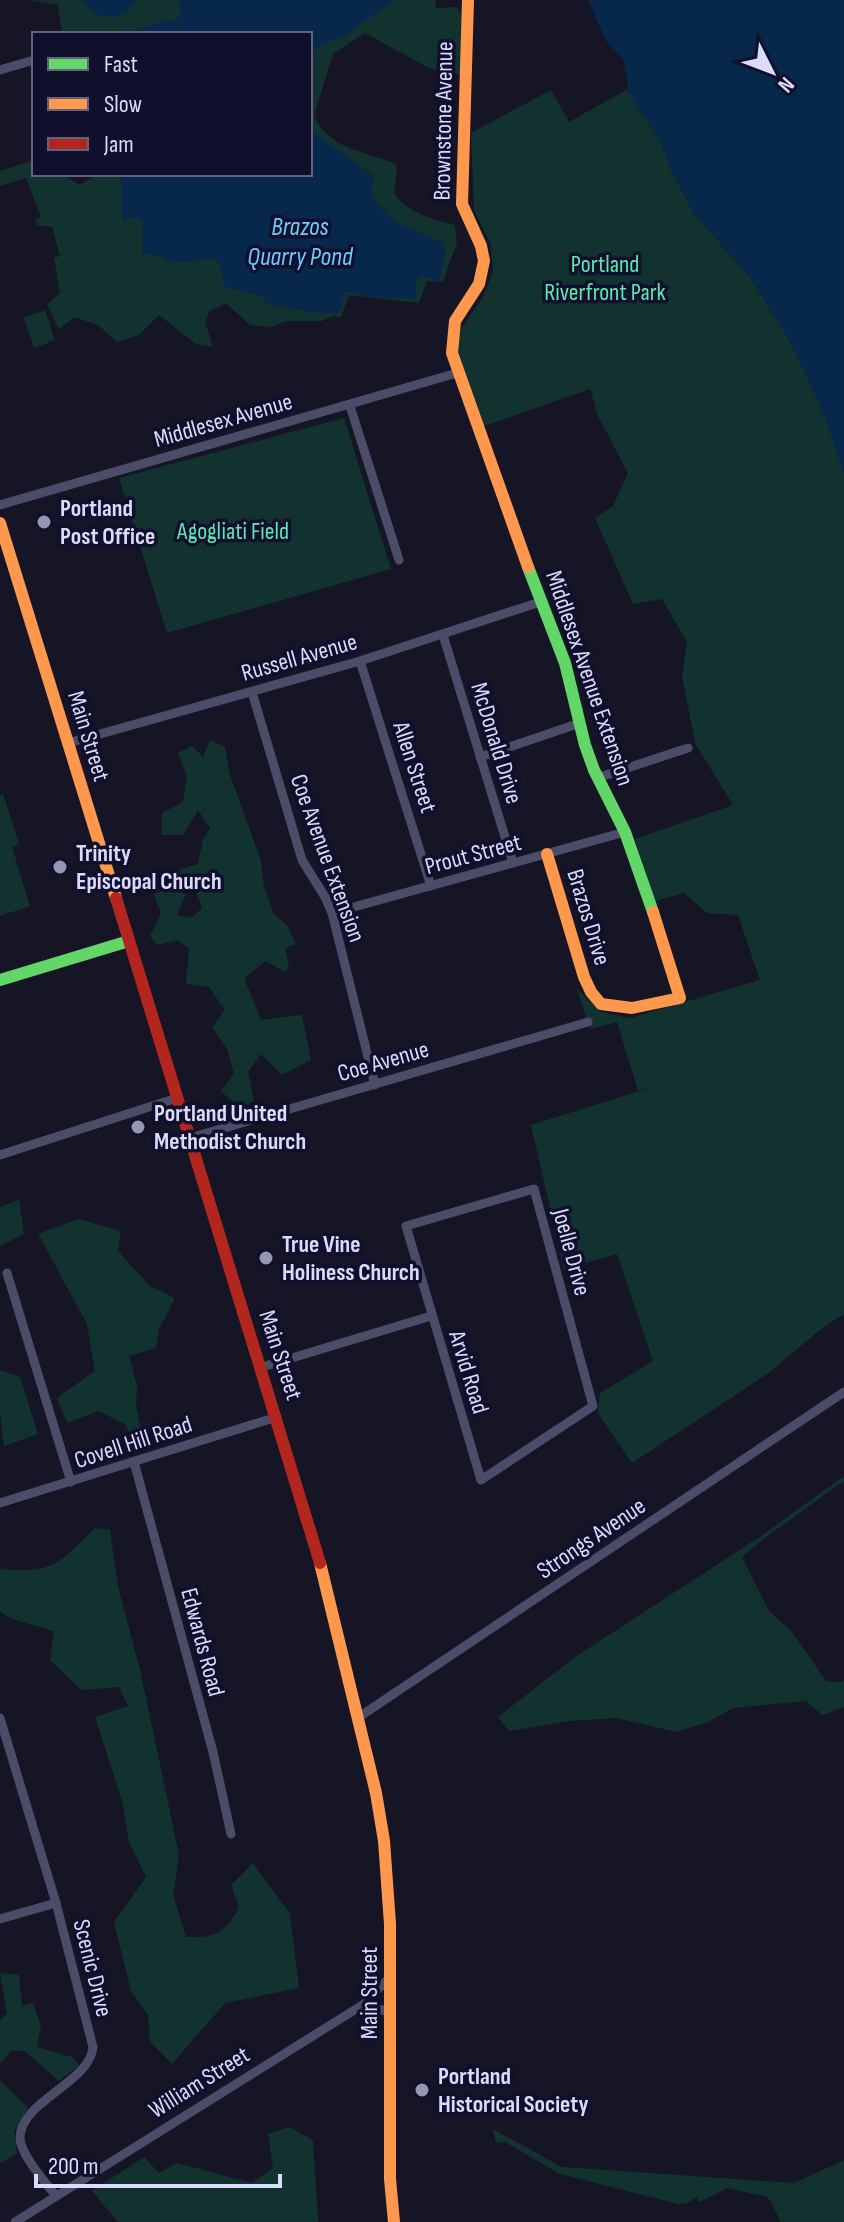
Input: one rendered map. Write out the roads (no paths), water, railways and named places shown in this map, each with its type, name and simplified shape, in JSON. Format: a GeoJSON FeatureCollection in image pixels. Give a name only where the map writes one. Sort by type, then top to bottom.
{"type":"FeatureCollection","features":[{"type":"Feature","properties":{"kind":"main road","name":"Brownstone Avenue"},"geometry":{"type":"LineString","coordinates":[[457,373],[452,353],[454,326],[479,284],[484,263],[482,244],[462,204],[468,0]]}},
{"type":"Feature","properties":{"kind":"main road","name":"Middlesex Avenue Extension"},"geometry":{"type":"LineString","coordinates":[[457,373],[565,663],[585,745],[597,778],[625,832],[642,876],[680,998]]}},
{"type":"Feature","properties":{"kind":"main road","name":"Main Street"},"geometry":{"type":"LineString","coordinates":[[0,523],[5,556],[68,743],[262,1367],[327,1586],[359,1717],[384,1841],[391,1976],[390,2179],[394,2222]]}},
{"type":"Feature","properties":{"kind":"main road","name":"Brazos Drive"},"geometry":{"type":"LineString","coordinates":[[547,854],[584,977],[601,1004],[632,1008],[680,998]]}},
{"type":"Feature","properties":{"kind":"main road"},"geometry":{"type":"LineString","coordinates":[[0,980],[129,941]]}},
{"type":"Feature","properties":{"kind":"street"},"geometry":{"type":"LineString","coordinates":[[0,70],[32,61]]}},
{"type":"Feature","properties":{"kind":"street","name":"Middlesex Avenue"},"geometry":{"type":"LineString","coordinates":[[0,505],[457,373]]}},
{"type":"Feature","properties":{"kind":"street"},"geometry":{"type":"LineString","coordinates":[[350,406],[399,560]]}},
{"type":"Feature","properties":{"kind":"street","name":"Russell Avenue"},"geometry":{"type":"LineString","coordinates":[[68,743],[360,661],[540,602]]}},
{"type":"Feature","properties":{"kind":"street","name":"McDonald Drive"},"geometry":{"type":"LineString","coordinates":[[443,635],[513,863]]}},
{"type":"Feature","properties":{"kind":"street","name":"Allen Street"},"geometry":{"type":"LineString","coordinates":[[360,661],[431,886]]}},
{"type":"Feature","properties":{"kind":"street","name":"Coe Avenue Extension"},"geometry":{"type":"LineString","coordinates":[[252,692],[302,860],[332,913],[375,1085]]}},
{"type":"Feature","properties":{"kind":"street"},"geometry":{"type":"LineString","coordinates":[[480,757],[580,723]]}},
{"type":"Feature","properties":{"kind":"street"},"geometry":{"type":"LineString","coordinates":[[597,778],[688,748]]}},
{"type":"Feature","properties":{"kind":"street","name":"Prout Street"},"geometry":{"type":"LineString","coordinates":[[332,913],[625,832]]}},
{"type":"Feature","properties":{"kind":"street","name":"Coe Avenue"},"geometry":{"type":"LineString","coordinates":[[190,1138],[588,1022]]}},
{"type":"Feature","properties":{"kind":"street"},"geometry":{"type":"LineString","coordinates":[[0,1155],[177,1098]]}},
{"type":"Feature","properties":{"kind":"street","name":"Joelle Drive"},"geometry":{"type":"LineString","coordinates":[[431,1316],[406,1226],[534,1189],[593,1406]]}},
{"type":"Feature","properties":{"kind":"street"},"geometry":{"type":"LineString","coordinates":[[7,1273],[71,1482]]}},
{"type":"Feature","properties":{"kind":"street","name":"Arvid Road"},"geometry":{"type":"LineString","coordinates":[[262,1367],[431,1316],[481,1480],[593,1406]]}},
{"type":"Feature","properties":{"kind":"street","name":"Strongs Avenue"},"geometry":{"type":"LineString","coordinates":[[359,1717],[844,1392]]}},
{"type":"Feature","properties":{"kind":"street","name":"Covell Hill Road"},"geometry":{"type":"LineString","coordinates":[[0,1503],[277,1417]]}},
{"type":"Feature","properties":{"kind":"street","name":"Edwards Road"},"geometry":{"type":"LineString","coordinates":[[134,1462],[213,1752],[231,1834]]}},
{"type":"Feature","properties":{"kind":"street","name":"Scenic Drive"},"geometry":{"type":"LineString","coordinates":[[0,1718],[56,1903],[93,2047],[92,2057],[82,2070],[24,2123],[20,2138],[26,2154],[56,2196]]}},
{"type":"Feature","properties":{"kind":"street"},"geometry":{"type":"LineString","coordinates":[[0,1919],[56,1903]]}},
{"type":"Feature","properties":{"kind":"street","name":"William Street"},"geometry":{"type":"LineString","coordinates":[[15,2222],[364,2004],[391,1976]]}},
{"type":"Feature","properties":{"kind":"street"},"geometry":{"type":"LineString","coordinates":[[364,2004],[391,2013]]}},
{"type":"Feature","properties":{"kind":"water"},"geometry":{"type":"Polygon","coordinates":[[[81,0],[137,0],[126,12],[112,18],[97,14],[81,0]]]}},
{"type":"Feature","properties":{"kind":"water"},"geometry":{"type":"Polygon","coordinates":[[[178,0],[395,0],[347,34],[316,48],[312,59],[312,32],[134,32],[168,19],[177,19],[181,11],[178,0]]]}},
{"type":"Feature","properties":{"kind":"water"},"geometry":{"type":"Polygon","coordinates":[[[588,0],[844,0],[844,473],[825,416],[791,343],[752,280],[694,213],[672,173],[662,144],[627,91],[623,59],[606,41],[588,0]]]}},
{"type":"Feature","properties":{"kind":"water","name":"Brazos Quarry Pond"},"geometry":{"type":"Polygon","coordinates":[[[312,131],[375,177],[371,192],[385,213],[401,224],[441,242],[446,253],[439,281],[422,276],[416,282],[415,298],[383,298],[345,292],[339,313],[314,313],[265,303],[263,297],[225,287],[217,259],[166,263],[165,258],[142,253],[143,223],[131,217],[125,222],[122,219],[121,176],[312,176],[312,131]]]}},
{"type":"Feature","properties":{"kind":"place","name":"Portland Post Office"},"geometry":{"type":"Point","coordinates":[44,522]}},
{"type":"Feature","properties":{"kind":"place","name":"Trinity Episcopal Church"},"geometry":{"type":"Point","coordinates":[60,867]}},
{"type":"Feature","properties":{"kind":"place","name":"Portland United Methodist Church"},"geometry":{"type":"Point","coordinates":[138,1127]}},
{"type":"Feature","properties":{"kind":"place","name":"True Vine Holiness Church"},"geometry":{"type":"Point","coordinates":[266,1258]}},
{"type":"Feature","properties":{"kind":"place","name":"Portland Historical Society"},"geometry":{"type":"Point","coordinates":[422,2090]}},
{"type":"Feature","properties":{"kind":"park label","name":"Portland Riverfront Park"},"geometry":{"type":"Point","coordinates":[605,278]}},
{"type":"Feature","properties":{"kind":"park label","name":"Agogliati Field"},"geometry":{"type":"Point","coordinates":[233,531]}}]}
